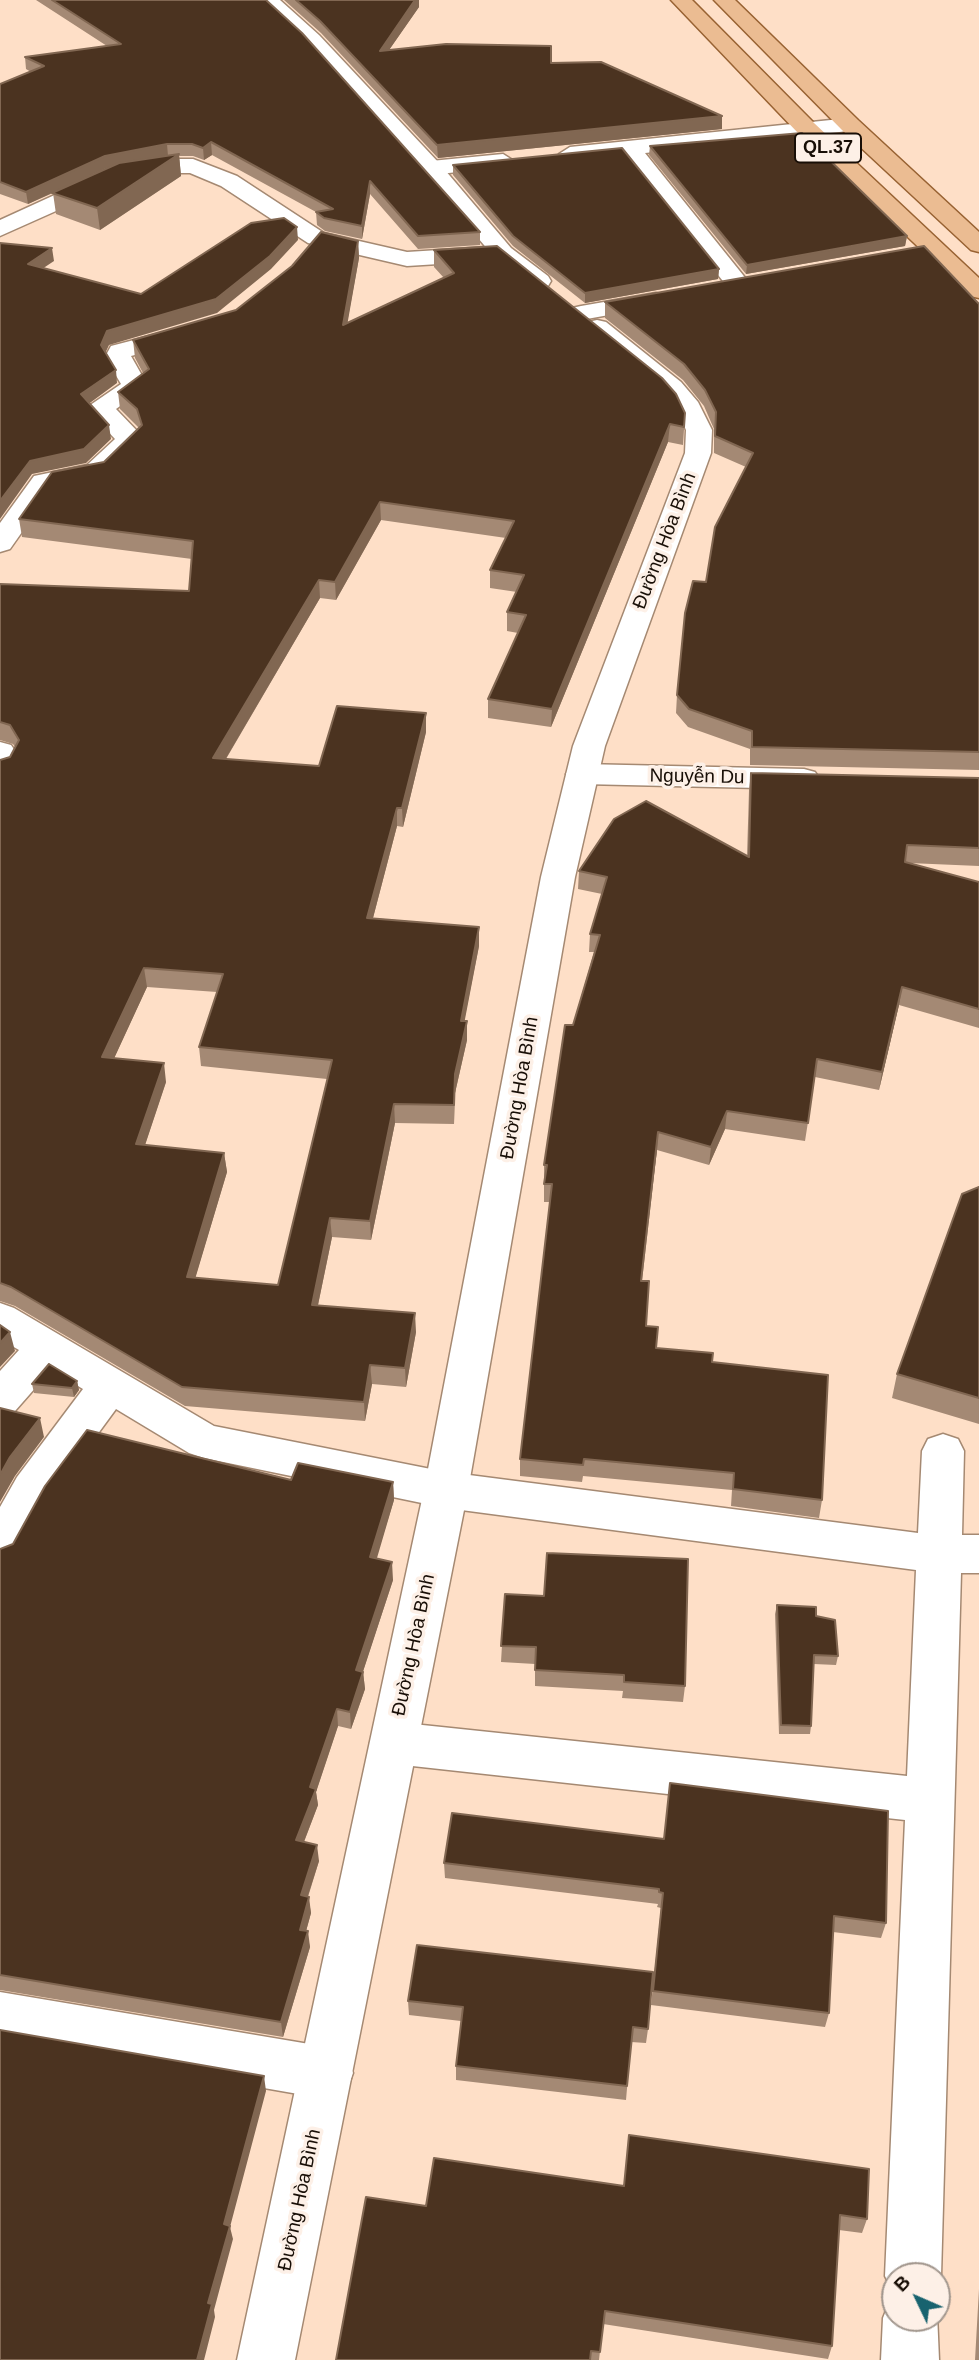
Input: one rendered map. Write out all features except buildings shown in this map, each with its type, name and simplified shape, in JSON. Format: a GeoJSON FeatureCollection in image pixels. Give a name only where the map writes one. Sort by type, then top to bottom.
{"type":"FeatureCollection","features":[{"type":"Feature","properties":{"kind":"main road","name":"QL.37"},"geometry":{"type":"LineString","coordinates":[[681,0],[806,128],[979,290]]}},
{"type":"Feature","properties":{"kind":"main road","name":"QL.37"},"geometry":{"type":"LineString","coordinates":[[724,0],[850,125],[979,245]]}},
{"type":"Feature","properties":{"kind":"street","name":"Đường Hòa Bình"},"geometry":{"type":"LineString","coordinates":[[266,2360],[446,1490],[558,877],[589,746],[698,453],[699,430],[689,408],[672,388],[503,253],[431,168],[312,39],[268,0]]}},
{"type":"Feature","properties":{"kind":"street"},"geometry":{"type":"LineString","coordinates":[[550,156],[850,125]]}},
{"type":"Feature","properties":{"kind":"street"},"geometry":{"type":"LineString","coordinates":[[629,148],[739,285]]}},
{"type":"Feature","properties":{"kind":"street"},"geometry":{"type":"LineString","coordinates":[[431,168],[523,159]]}},
{"type":"Feature","properties":{"kind":"street"},"geometry":{"type":"LineString","coordinates":[[0,229],[115,176],[168,166],[193,166],[229,181],[310,246],[407,259],[503,253]]}},
{"type":"Feature","properties":{"kind":"street"},"geometry":{"type":"LineString","coordinates":[[910,254],[937,250]]}},
{"type":"Feature","properties":{"kind":"street"},"geometry":{"type":"LineString","coordinates":[[713,290],[765,280]]}},
{"type":"Feature","properties":{"kind":"street"},"geometry":{"type":"LineString","coordinates":[[581,313],[673,297]]}},
{"type":"Feature","properties":{"kind":"street"},"geometry":{"type":"LineString","coordinates":[[0,543],[44,482],[96,471],[129,441],[128,435],[99,408],[135,386],[118,357],[120,351],[205,327]]}},
{"type":"Feature","properties":{"kind":"street"},"geometry":{"type":"LineString","coordinates":[[0,752],[5,758],[0,768]]}},
{"type":"Feature","properties":{"kind":"street","name":"Nguyễn Du"},"geometry":{"type":"LineString","coordinates":[[582,774],[828,780]]}},
{"type":"Feature","properties":{"kind":"street"},"geometry":{"type":"LineString","coordinates":[[0,1318],[204,1441],[446,1490],[959,1554]]}},
{"type":"Feature","properties":{"kind":"street"},"geometry":{"type":"LineString","coordinates":[[0,1399],[46,1347]]}},
{"type":"Feature","properties":{"kind":"street"},"geometry":{"type":"LineString","coordinates":[[0,1548],[32,1490],[110,1385]]}},
{"type":"Feature","properties":{"kind":"street"},"geometry":{"type":"LineString","coordinates":[[914,2262],[930,1801],[959,1554],[943,1451]]}},
{"type":"Feature","properties":{"kind":"street"},"geometry":{"type":"LineString","coordinates":[[394,1743],[930,1801]]}},
{"type":"Feature","properties":{"kind":"street"},"geometry":{"type":"LineString","coordinates":[[0,2017],[327,2073]]}},
{"type":"Feature","properties":{"kind":"street"},"geometry":{"type":"LineString","coordinates":[[910,2360],[911,2332]]}}]}
